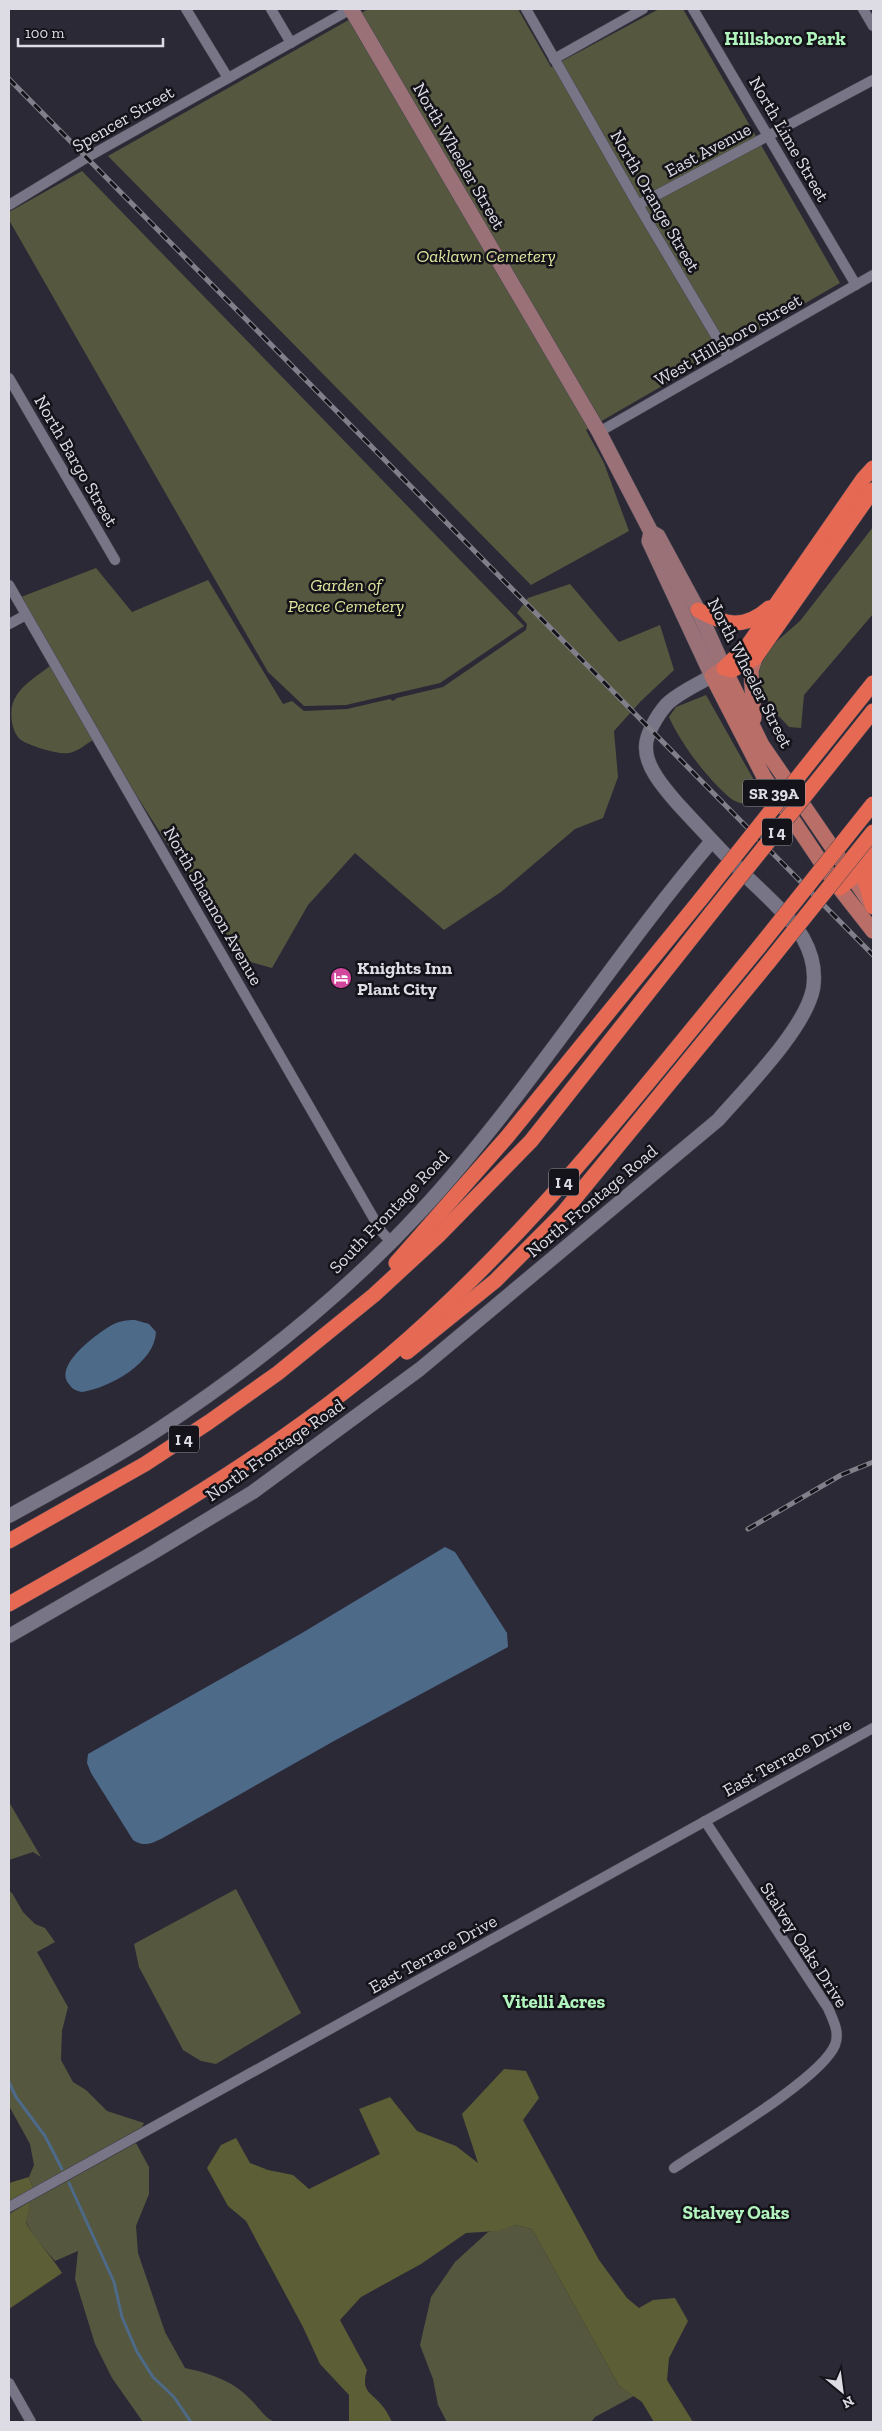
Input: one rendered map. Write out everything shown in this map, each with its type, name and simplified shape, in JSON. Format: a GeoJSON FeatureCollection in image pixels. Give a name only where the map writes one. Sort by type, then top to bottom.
{"type":"FeatureCollection","features":[{"type":"Feature","properties":{"kind":"highway"},"geometry":{"type":"LineString","coordinates":[[718,672],[748,645],[863,479],[873,468]]}},
{"type":"Feature","properties":{"kind":"highway"},"geometry":{"type":"LineString","coordinates":[[718,672],[732,670],[755,658],[873,490]]}},
{"type":"Feature","properties":{"kind":"highway"},"geometry":{"type":"LineString","coordinates":[[698,610],[717,620],[740,623],[759,617],[783,596]]}},
{"type":"Feature","properties":{"kind":"highway"},"geometry":{"type":"LineString","coordinates":[[347,1318],[507,1137],[700,900],[873,683]]}},
{"type":"Feature","properties":{"kind":"highway","name":"I 4"},"geometry":{"type":"LineString","coordinates":[[9,1540],[137,1468],[209,1422],[278,1373],[347,1318],[439,1235],[531,1141],[873,711]]}},
{"type":"Feature","properties":{"kind":"highway","name":"I 4"},"geometry":{"type":"LineString","coordinates":[[9,1604],[206,1489],[285,1436],[342,1393],[426,1323],[524,1227],[590,1152],[759,947],[873,804]]}},
{"type":"Feature","properties":{"kind":"highway"},"geometry":{"type":"LineString","coordinates":[[342,1393],[413,1348],[481,1292],[529,1248],[563,1213],[873,832]]}},
{"type":"Feature","properties":{"kind":"highway"},"geometry":{"type":"LineString","coordinates":[[837,884],[873,857]]}},
{"type":"Feature","properties":{"kind":"highway"},"geometry":{"type":"LineString","coordinates":[[873,857],[865,880],[873,907]]}},
{"type":"Feature","properties":{"kind":"main road","name":"North Wheeler Street"},"geometry":{"type":"LineString","coordinates":[[351,9],[599,432],[651,532],[658,536],[698,610],[718,672],[748,750],[799,831],[837,884]]}},
{"type":"Feature","properties":{"kind":"main road","name":"North Wheeler Street"},"geometry":{"type":"LineString","coordinates":[[651,532],[649,541],[718,672],[818,830],[849,874]]}},
{"type":"Feature","properties":{"kind":"main road"},"geometry":{"type":"LineString","coordinates":[[755,658],[750,671],[758,737]]}},
{"type":"Feature","properties":{"kind":"main road","name":"SR 39A"},"geometry":{"type":"LineString","coordinates":[[849,874],[873,907]]}},
{"type":"Feature","properties":{"kind":"main road","name":"SR 39A"},"geometry":{"type":"LineString","coordinates":[[837,884],[873,931]]}},
{"type":"Feature","properties":{"kind":"street"},"geometry":{"type":"LineString","coordinates":[[186,9],[228,78]]}},
{"type":"Feature","properties":{"kind":"street"},"geometry":{"type":"LineString","coordinates":[[271,9],[291,43]]}},
{"type":"Feature","properties":{"kind":"street","name":"Spencer Street"},"geometry":{"type":"LineString","coordinates":[[9,205],[351,9]]}},
{"type":"Feature","properties":{"kind":"street","name":"North Orange Street"},"geometry":{"type":"LineString","coordinates":[[526,9],[638,205],[729,358]]}},
{"type":"Feature","properties":{"kind":"street"},"geometry":{"type":"LineString","coordinates":[[554,59],[643,9]]}},
{"type":"Feature","properties":{"kind":"street","name":"North Lime Street"},"geometry":{"type":"LineString","coordinates":[[694,9],[856,285]]}},
{"type":"Feature","properties":{"kind":"street"},"geometry":{"type":"LineString","coordinates":[[863,9],[873,26]]}},
{"type":"Feature","properties":{"kind":"street","name":"East Avenue"},"geometry":{"type":"LineString","coordinates":[[638,205],[873,80]]}},
{"type":"Feature","properties":{"kind":"street","name":"West Hillsboro Street"},"geometry":{"type":"LineString","coordinates":[[599,432],[873,275]]}},
{"type":"Feature","properties":{"kind":"street","name":"North Bargo Street"},"geometry":{"type":"LineString","coordinates":[[9,378],[115,560]]}},
{"type":"Feature","properties":{"kind":"street","name":"North Shannon Avenue"},"geometry":{"type":"LineString","coordinates":[[9,585],[381,1231],[390,1242]]}},
{"type":"Feature","properties":{"kind":"street"},"geometry":{"type":"LineString","coordinates":[[9,624],[26,614]]}},
{"type":"Feature","properties":{"kind":"street","name":"North Frontage Road"},"geometry":{"type":"LineString","coordinates":[[9,1636],[253,1492],[420,1369],[718,1120],[756,1078],[787,1038],[806,1007],[812,990],[814,975],[812,957],[803,937],[770,900],[711,842],[656,778],[646,748],[651,730],[668,704],[718,672]]}},
{"type":"Feature","properties":{"kind":"street","name":"South Frontage Road"},"geometry":{"type":"LineString","coordinates":[[9,1516],[157,1430],[221,1386],[274,1346],[317,1310],[390,1242],[426,1205],[482,1138],[711,842]]}},
{"type":"Feature","properties":{"kind":"street","name":"East Terrace Drive"},"geometry":{"type":"LineString","coordinates":[[9,2207],[873,1728]]}},
{"type":"Feature","properties":{"kind":"street","name":"Stalvey Oaks Drive"},"geometry":{"type":"LineString","coordinates":[[674,2168],[772,2103],[828,2058],[836,2043],[836,2026],[828,2008],[705,1822]]}},
{"type":"Feature","properties":{"kind":"street"},"geometry":{"type":"LineString","coordinates":[[9,2383],[31,2422]]}},
{"type":"Feature","properties":{"kind":"green space","name":"Oaklawn Cemetery"},"geometry":{"type":"Polygon","coordinates":[[[368,9],[518,9],[551,67],[659,9],[683,9],[840,283],[586,430],[604,463],[629,531],[531,585],[108,156],[368,9]]]}},
{"type":"Feature","properties":{"kind":"green space","name":"Garden of Peace Cemetery"},"geometry":{"type":"Polygon","coordinates":[[[82,171],[524,626],[440,683],[346,705],[304,706],[268,672],[9,220],[9,212],[82,171]]]}},
{"type":"Feature","properties":{"kind":"green space"},"geometry":{"type":"Polygon","coordinates":[[[873,527],[873,614],[804,695],[801,728],[789,727],[772,709],[758,679],[761,660],[777,641],[800,621],[873,527]]]}},
{"type":"Feature","properties":{"kind":"green space"},"geometry":{"type":"Polygon","coordinates":[[[96,568],[132,612],[208,580],[283,704],[292,701],[304,711],[347,709],[390,699],[393,701],[397,698],[443,687],[526,630],[527,624],[517,613],[528,598],[570,584],[619,642],[660,625],[674,670],[641,701],[614,731],[618,777],[603,818],[575,829],[501,892],[444,930],[355,853],[308,905],[272,968],[240,959],[135,793],[21,597],[96,568]]]}},
{"type":"Feature","properties":{"kind":"green space"},"geometry":{"type":"Polygon","coordinates":[[[50,666],[93,740],[72,752],[59,753],[31,745],[21,740],[13,727],[12,705],[17,695],[30,681],[50,666]]]}},
{"type":"Feature","properties":{"kind":"green space"},"geometry":{"type":"Polygon","coordinates":[[[706,695],[764,798],[750,806],[731,799],[712,780],[687,749],[669,717],[676,707],[706,695]]]}},
{"type":"Feature","properties":{"kind":"green space"},"geometry":{"type":"Polygon","coordinates":[[[9,1802],[41,1857],[33,1852],[9,1860],[9,1802]]]}},
{"type":"Feature","properties":{"kind":"green space"},"geometry":{"type":"Polygon","coordinates":[[[236,1889],[301,2013],[216,2064],[201,2061],[183,2050],[139,1967],[134,1944],[236,1889]]]}},
{"type":"Feature","properties":{"kind":"green space"},"geometry":{"type":"Polygon","coordinates":[[[9,1891],[23,1912],[35,1924],[45,1928],[55,1942],[37,1952],[68,2007],[62,2031],[61,2060],[73,2082],[86,2090],[107,2111],[144,2123],[142,2127],[33,2188],[29,2177],[34,2165],[30,2144],[9,2106],[9,1891]]]}},
{"type":"Feature","properties":{"kind":"green space"},"geometry":{"type":"Polygon","coordinates":[[[504,2069],[526,2071],[539,2098],[523,2120],[599,2260],[627,2298],[639,2308],[653,2300],[675,2298],[688,2321],[669,2358],[667,2380],[693,2422],[654,2422],[642,2402],[619,2386],[532,2229],[515,2225],[497,2231],[466,2233],[421,2264],[361,2297],[340,2320],[367,2370],[365,2378],[366,2388],[384,2408],[392,2422],[349,2422],[349,2395],[320,2364],[303,2327],[246,2221],[228,2206],[207,2168],[221,2145],[236,2138],[250,2163],[268,2170],[293,2175],[309,2189],[380,2154],[359,2109],[390,2097],[417,2131],[456,2146],[478,2163],[462,2114],[504,2069]]]}},
{"type":"Feature","properties":{"kind":"green space"},"geometry":{"type":"Polygon","coordinates":[[[136,2143],[149,2167],[149,2194],[136,2226],[138,2253],[165,2332],[185,2368],[211,2375],[235,2386],[268,2418],[275,2422],[143,2422],[112,2378],[95,2344],[75,2279],[78,2251],[55,2261],[35,2238],[26,2222],[31,2201],[136,2143]]]}},
{"type":"Feature","properties":{"kind":"green space"},"geometry":{"type":"Polygon","coordinates":[[[29,2177],[33,2188],[9,2201],[9,2183],[29,2177]]]}},
{"type":"Feature","properties":{"kind":"green space"},"geometry":{"type":"Polygon","coordinates":[[[31,2201],[26,2223],[62,2273],[9,2309],[9,2214],[31,2201]]]}},
{"type":"Feature","properties":{"kind":"green space"},"geometry":{"type":"Polygon","coordinates":[[[515,2225],[532,2229],[619,2386],[634,2396],[595,2417],[591,2422],[447,2422],[438,2405],[433,2379],[420,2345],[431,2297],[455,2262],[488,2232],[515,2225]]]}},
{"type":"Feature","properties":{"kind":"water"},"geometry":{"type":"Polygon","coordinates":[[[135,1320],[149,1324],[156,1332],[154,1343],[148,1354],[139,1364],[117,1379],[93,1390],[82,1392],[71,1387],[66,1376],[67,1368],[79,1350],[112,1325],[123,1321],[135,1320]]]}},
{"type":"Feature","properties":{"kind":"water"},"geometry":{"type":"Polygon","coordinates":[[[445,1547],[455,1552],[507,1633],[508,1647],[334,1741],[161,1839],[147,1844],[140,1844],[133,1840],[91,1773],[87,1763],[88,1754],[302,1633],[445,1547]]]}},
{"type":"Feature","properties":{"kind":"waterway"},"geometry":{"type":"LineString","coordinates":[[9,2082],[16,2097],[45,2136],[62,2169]]}},
{"type":"Feature","properties":{"kind":"waterway"},"geometry":{"type":"LineString","coordinates":[[69,2183],[114,2282],[122,2317],[137,2352],[153,2377],[174,2397],[191,2422]]}},
{"type":"Feature","properties":{"kind":"railway"},"geometry":{"type":"LineString","coordinates":[[9,79],[873,955]]}},
{"type":"Feature","properties":{"kind":"railway"},"geometry":{"type":"LineString","coordinates":[[748,1529],[841,1475],[873,1462]]}},
{"type":"Feature","properties":{"kind":"place","name":"Knights Inn Plant City"},"geometry":{"type":"Point","coordinates":[341,978]}},
{"type":"Feature","properties":{"kind":"district","name":"Hillsboro Park"},"geometry":{"type":"Point","coordinates":[785,38]}},
{"type":"Feature","properties":{"kind":"district","name":"Vitelli Acres"},"geometry":{"type":"Point","coordinates":[554,2001]}},
{"type":"Feature","properties":{"kind":"district","name":"Stalvey Oaks"},"geometry":{"type":"Point","coordinates":[736,2212]}}]}
